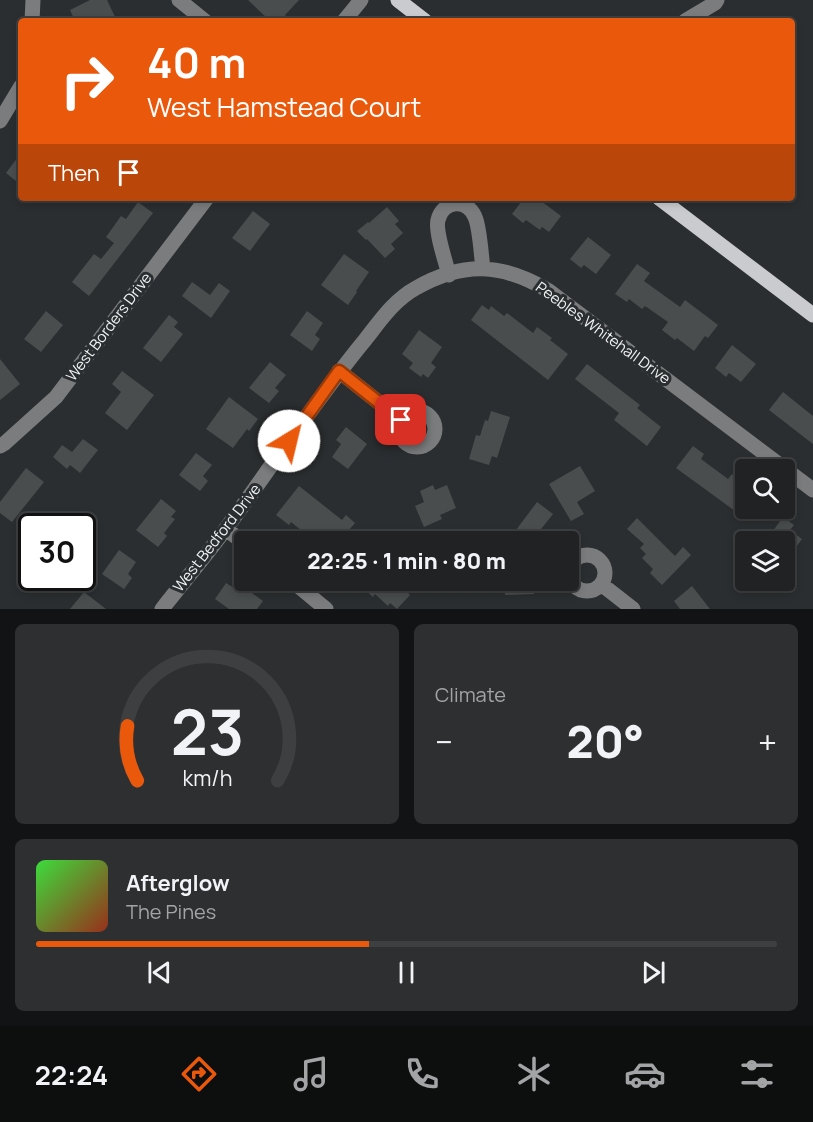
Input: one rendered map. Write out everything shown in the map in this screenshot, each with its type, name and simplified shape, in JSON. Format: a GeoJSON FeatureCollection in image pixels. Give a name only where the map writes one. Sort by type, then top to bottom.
{"type":"FeatureCollection","features":[{"type":"Feature","properties":{"kind":"main road"},"geometry":{"type":"LineString","coordinates":[[398,0],[421,18]]}},
{"type":"Feature","properties":{"kind":"main road"},"geometry":{"type":"LineString","coordinates":[[663,201],[813,315]]}},
{"type":"Feature","properties":{"kind":"street"},"geometry":{"type":"LineString","coordinates":[[32,18],[33,0]]}},
{"type":"Feature","properties":{"kind":"street"},"geometry":{"type":"LineString","coordinates":[[179,0],[201,18]]}},
{"type":"Feature","properties":{"kind":"street"},"geometry":{"type":"LineString","coordinates":[[346,18],[361,0]]}},
{"type":"Feature","properties":{"kind":"street"},"geometry":{"type":"LineString","coordinates":[[690,18],[717,0]]}},
{"type":"Feature","properties":{"kind":"street"},"geometry":{"type":"LineString","coordinates":[[0,121],[18,91]]}},
{"type":"Feature","properties":{"kind":"street","name":"West Borders Drive"},"geometry":{"type":"LineString","coordinates":[[0,446],[56,397],[205,201]]}},
{"type":"Feature","properties":{"kind":"street"},"geometry":{"type":"LineString","coordinates":[[449,275],[438,235],[437,220],[445,208],[453,204],[463,204],[470,209],[476,219],[476,268]]}},
{"type":"Feature","properties":{"kind":"street","name":"West Bedford Drive"},"geometry":{"type":"LineString","coordinates":[[162,609],[226,529],[339,371],[388,311],[400,298],[436,278],[476,268]]}},
{"type":"Feature","properties":{"kind":"street","name":"Peebles Whitehall Drive"},"geometry":{"type":"LineString","coordinates":[[476,268],[509,272],[549,291],[813,490]]}},
{"type":"Feature","properties":{"kind":"street"},"geometry":{"type":"LineString","coordinates":[[339,371],[401,420]]}},
{"type":"Feature","properties":{"kind":"street"},"geometry":{"type":"LineString","coordinates":[[226,529],[234,535]]}},
{"type":"Feature","properties":{"kind":"street"},"geometry":{"type":"LineString","coordinates":[[601,584],[633,609]]}},
{"type":"Feature","properties":{"kind":"street"},"geometry":{"type":"LineString","coordinates":[[304,591],[326,609]]}},
{"type":"Feature","properties":{"kind":"building"},"geometry":{"type":"Polygon","coordinates":[[[90,0],[107,0],[116,18],[74,18],[70,10],[90,0]]]}},
{"type":"Feature","properties":{"kind":"building"},"geometry":{"type":"Polygon","coordinates":[[[248,0],[299,0],[285,15],[288,18],[267,18],[248,0]]]}},
{"type":"Feature","properties":{"kind":"building"},"geometry":{"type":"Polygon","coordinates":[[[18,157],[18,183],[6,173],[18,157]]]}},
{"type":"Feature","properties":{"kind":"building"},"geometry":{"type":"Polygon","coordinates":[[[522,201],[541,201],[561,216],[549,232],[542,227],[540,230],[526,220],[523,223],[512,214],[522,201]]]}},
{"type":"Feature","properties":{"kind":"building"},"geometry":{"type":"Polygon","coordinates":[[[138,202],[153,213],[89,296],[72,282],[94,254],[101,259],[114,243],[106,237],[121,216],[126,219],[138,202]]]}},
{"type":"Feature","properties":{"kind":"building"},"geometry":{"type":"Polygon","coordinates":[[[387,207],[399,221],[395,224],[403,233],[391,244],[395,249],[385,258],[357,231],[387,207]]]}},
{"type":"Feature","properties":{"kind":"building"},"geometry":{"type":"Polygon","coordinates":[[[253,211],[270,224],[250,251],[232,238],[253,211]]]}},
{"type":"Feature","properties":{"kind":"building"},"geometry":{"type":"Polygon","coordinates":[[[588,237],[611,255],[596,274],[584,265],[581,268],[570,259],[588,237]]]}},
{"type":"Feature","properties":{"kind":"building"},"geometry":{"type":"Polygon","coordinates":[[[344,254],[369,272],[348,305],[321,285],[344,254]]]}},
{"type":"Feature","properties":{"kind":"building"},"geometry":{"type":"Polygon","coordinates":[[[637,264],[650,273],[644,281],[680,307],[685,300],[718,325],[708,338],[705,336],[694,351],[662,330],[668,322],[645,306],[642,309],[629,299],[627,302],[615,294],[637,264]]]}},
{"type":"Feature","properties":{"kind":"building"},"geometry":{"type":"Polygon","coordinates":[[[192,282],[210,295],[219,283],[230,291],[211,318],[182,296],[192,282]]]}},
{"type":"Feature","properties":{"kind":"building"},"geometry":{"type":"Polygon","coordinates":[[[482,305],[489,310],[491,306],[504,316],[507,313],[533,333],[537,327],[568,354],[548,380],[471,320],[482,305]]]}},
{"type":"Feature","properties":{"kind":"building"},"geometry":{"type":"Polygon","coordinates":[[[46,311],[63,325],[41,352],[24,339],[46,311]]]}},
{"type":"Feature","properties":{"kind":"building"},"geometry":{"type":"Polygon","coordinates":[[[307,311],[323,323],[315,335],[320,339],[312,351],[290,335],[307,311]]]}},
{"type":"Feature","properties":{"kind":"building"},"geometry":{"type":"Polygon","coordinates":[[[169,315],[178,322],[174,327],[183,334],[161,362],[143,348],[169,315]]]}},
{"type":"Feature","properties":{"kind":"building"},"geometry":{"type":"Polygon","coordinates":[[[419,330],[442,347],[431,363],[436,367],[428,378],[423,374],[421,377],[409,368],[413,363],[402,354],[419,330]]]}},
{"type":"Feature","properties":{"kind":"building"},"geometry":{"type":"Polygon","coordinates":[[[732,345],[756,364],[741,382],[729,373],[726,377],[715,368],[732,345]]]}},
{"type":"Feature","properties":{"kind":"building"},"geometry":{"type":"Polygon","coordinates":[[[0,359],[20,384],[0,400],[0,359]]]}},
{"type":"Feature","properties":{"kind":"building"},"geometry":{"type":"Polygon","coordinates":[[[270,362],[286,375],[275,388],[279,391],[269,403],[249,388],[270,362]]]}},
{"type":"Feature","properties":{"kind":"building"},"geometry":{"type":"Polygon","coordinates":[[[587,364],[640,405],[637,408],[661,427],[647,446],[614,420],[619,413],[575,379],[587,364]]]}},
{"type":"Feature","properties":{"kind":"building"},"geometry":{"type":"Polygon","coordinates":[[[122,371],[154,395],[127,430],[105,413],[121,392],[112,384],[122,371]]]}},
{"type":"Feature","properties":{"kind":"building"},"geometry":{"type":"Polygon","coordinates":[[[783,392],[813,416],[813,444],[769,410],[783,392]]]}},
{"type":"Feature","properties":{"kind":"building"},"geometry":{"type":"Polygon","coordinates":[[[229,397],[258,419],[249,431],[247,429],[233,448],[206,429],[229,397]]]}},
{"type":"Feature","properties":{"kind":"building"},"geometry":{"type":"Polygon","coordinates":[[[491,411],[510,417],[497,458],[492,456],[489,465],[469,459],[476,435],[480,436],[485,420],[488,421],[491,411]]]}},
{"type":"Feature","properties":{"kind":"building"},"geometry":{"type":"Polygon","coordinates":[[[346,427],[367,444],[348,469],[332,457],[341,444],[336,440],[346,427]]]}},
{"type":"Feature","properties":{"kind":"building"},"geometry":{"type":"Polygon","coordinates":[[[83,439],[98,450],[80,473],[70,465],[67,469],[53,457],[62,445],[72,452],[83,439]]]}},
{"type":"Feature","properties":{"kind":"building"},"geometry":{"type":"Polygon","coordinates":[[[693,446],[704,454],[701,459],[728,479],[732,474],[735,476],[735,511],[676,468],[693,446]]]}},
{"type":"Feature","properties":{"kind":"building"},"geometry":{"type":"Polygon","coordinates":[[[196,453],[212,465],[203,476],[208,481],[200,491],[179,475],[196,453]]]}},
{"type":"Feature","properties":{"kind":"building"},"geometry":{"type":"Polygon","coordinates":[[[580,466],[595,491],[577,502],[584,514],[571,521],[549,484],[580,466]]]}},
{"type":"Feature","properties":{"kind":"building"},"geometry":{"type":"Polygon","coordinates":[[[26,468],[44,482],[12,522],[0,513],[0,502],[26,468]]]}},
{"type":"Feature","properties":{"kind":"building"},"geometry":{"type":"Polygon","coordinates":[[[433,485],[435,490],[447,485],[456,508],[440,515],[442,519],[424,527],[415,506],[424,502],[420,491],[433,485]]]}},
{"type":"Feature","properties":{"kind":"building"},"geometry":{"type":"Polygon","coordinates":[[[299,486],[342,520],[346,515],[355,523],[350,531],[302,531],[291,522],[289,525],[276,515],[299,486]]]}},
{"type":"Feature","properties":{"kind":"building"},"geometry":{"type":"Polygon","coordinates":[[[161,499],[176,511],[171,517],[175,519],[164,533],[167,536],[158,547],[136,530],[161,499]]]}},
{"type":"Feature","properties":{"kind":"building"},"geometry":{"type":"Polygon","coordinates":[[[537,502],[553,514],[540,531],[515,531],[537,502]]]}},
{"type":"Feature","properties":{"kind":"building"},"geometry":{"type":"Polygon","coordinates":[[[637,518],[675,556],[683,547],[691,555],[662,585],[650,573],[653,569],[642,558],[646,554],[640,548],[644,544],[627,529],[637,518]]]}},
{"type":"Feature","properties":{"kind":"building"},"geometry":{"type":"Polygon","coordinates":[[[782,519],[786,519],[794,525],[791,531],[773,531],[782,519]]]}},
{"type":"Feature","properties":{"kind":"building"},"geometry":{"type":"Polygon","coordinates":[[[795,534],[802,539],[795,548],[795,534]]]}},
{"type":"Feature","properties":{"kind":"building"},"geometry":{"type":"Polygon","coordinates":[[[119,550],[136,562],[128,574],[132,578],[124,589],[102,574],[119,550]]]}},
{"type":"Feature","properties":{"kind":"building"},"geometry":{"type":"Polygon","coordinates":[[[226,583],[234,588],[234,591],[249,591],[263,601],[257,609],[229,609],[215,599],[226,583]]]}},
{"type":"Feature","properties":{"kind":"building"},"geometry":{"type":"Polygon","coordinates":[[[692,586],[710,609],[680,609],[674,601],[692,586]]]}},
{"type":"Feature","properties":{"kind":"building"},"geometry":{"type":"Polygon","coordinates":[[[366,591],[406,591],[410,595],[397,609],[390,603],[388,606],[375,594],[373,597],[366,591]]]}},
{"type":"Feature","properties":{"kind":"building"},"geometry":{"type":"Polygon","coordinates":[[[505,591],[534,591],[534,594],[505,595],[505,591]]]}},
{"type":"Feature","properties":{"kind":"building"},"geometry":{"type":"Polygon","coordinates":[[[84,592],[106,609],[70,609],[84,592]]]}},
{"type":"Feature","properties":{"kind":"route"},"geometry":{"type":"LineString","coordinates":[[289,441],[339,371],[401,420]]}}]}
